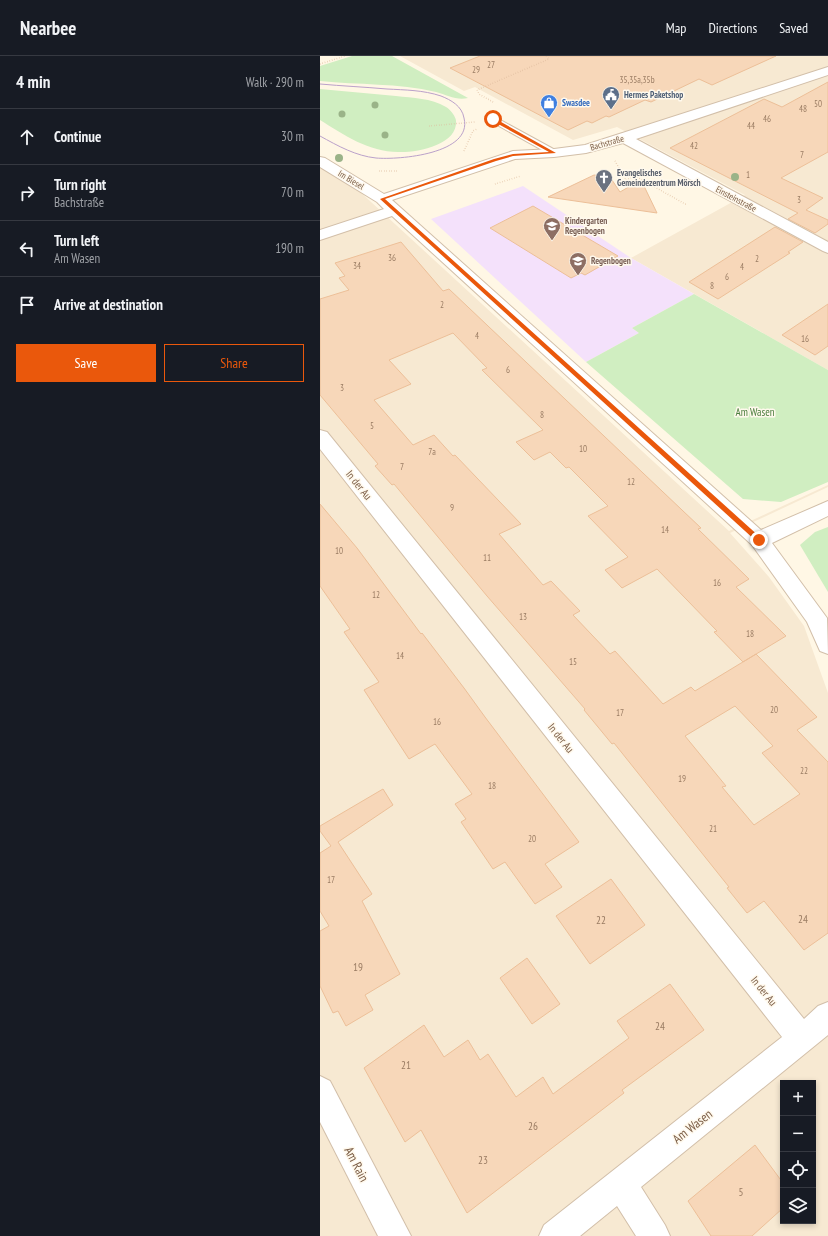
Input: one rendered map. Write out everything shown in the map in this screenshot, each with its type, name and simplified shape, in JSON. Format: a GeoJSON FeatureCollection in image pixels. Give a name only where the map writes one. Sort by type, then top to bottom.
{"type":"FeatureCollection","features":[{"type":"Feature","properties":{"kind":"street","name":"Bachstraße"},"geometry":{"type":"LineString","coordinates":[[320,235],[388,204],[507,157],[530,153],[554,153],[586,149],[828,71]]}},
{"type":"Feature","properties":{"kind":"street","name":"Einsteinstraße"},"geometry":{"type":"LineString","coordinates":[[624,138],[828,248]]}},
{"type":"Feature","properties":{"kind":"street","name":"Im Biesel"},"geometry":{"type":"LineString","coordinates":[[320,161],[388,204]]}},
{"type":"Feature","properties":{"kind":"street"},"geometry":{"type":"LineString","coordinates":[[388,204],[759,540],[816,618],[828,645]]}},
{"type":"Feature","properties":{"kind":"street","name":"In der Au"},"geometry":{"type":"LineString","coordinates":[[320,436],[802,1039]]}},
{"type":"Feature","properties":{"kind":"street"},"geometry":{"type":"LineString","coordinates":[[759,540],[828,508]]}},
{"type":"Feature","properties":{"kind":"street","name":"Am Wasen"},"geometry":{"type":"LineString","coordinates":[[555,1236],[802,1039],[828,1016]]}},
{"type":"Feature","properties":{"kind":"street","name":"Am Rain"},"geometry":{"type":"LineString","coordinates":[[320,1091],[395,1236]]}},
{"type":"Feature","properties":{"kind":"street"},"geometry":{"type":"LineString","coordinates":[[621,1183],[654,1236]]}},
{"type":"Feature","properties":{"kind":"lane"},"geometry":{"type":"LineString","coordinates":[[493,119],[554,153]]}},
{"type":"Feature","properties":{"kind":"path"},"geometry":{"type":"LineString","coordinates":[[320,64],[345,56]]}},
{"type":"Feature","properties":{"kind":"path"},"geometry":{"type":"LineString","coordinates":[[498,104],[479,94],[477,90],[549,59],[546,56]]}},
{"type":"Feature","properties":{"kind":"path"},"geometry":{"type":"LineString","coordinates":[[429,126],[478,121],[477,129],[473,131],[460,157]]}},
{"type":"Feature","properties":{"kind":"path"},"geometry":{"type":"LineString","coordinates":[[612,155],[626,180]]}},
{"type":"Feature","properties":{"kind":"path"},"geometry":{"type":"LineString","coordinates":[[616,187],[645,170]]}},
{"type":"Feature","properties":{"kind":"path"},"geometry":{"type":"LineString","coordinates":[[635,176],[687,205]]}},
{"type":"Feature","properties":{"kind":"shaded area"},"geometry":{"type":"Polygon","coordinates":[[[400,56],[828,56],[828,370],[631,258],[745,195],[617,127],[573,140],[475,87],[464,91],[400,56]]]}},
{"type":"Feature","properties":{"kind":"shaded area"},"geometry":{"type":"Polygon","coordinates":[[[320,166],[358,190],[729,531],[828,485],[828,487],[730,533],[769,577],[804,626],[828,693],[828,1236],[320,1236],[320,166]]]}},
{"type":"Feature","properties":{"kind":"shaded area","name":"Regenbogen"},"geometry":{"type":"Polygon","coordinates":[[[523,186],[631,258],[694,294],[632,328],[639,333],[586,362],[431,219],[523,186]]]}},
{"type":"Feature","properties":{"kind":"green space"},"geometry":{"type":"Polygon","coordinates":[[[352,56],[392,56],[468,98],[456,98],[436,92],[407,87],[320,81],[320,66],[352,56]]]}},
{"type":"Feature","properties":{"kind":"green space"},"geometry":{"type":"Polygon","coordinates":[[[320,89],[428,100],[449,109],[455,117],[455,129],[443,142],[425,149],[398,152],[377,149],[357,142],[320,120],[320,89]]]}},
{"type":"Feature","properties":{"kind":"green space","name":"Am Wasen"},"geometry":{"type":"Polygon","coordinates":[[[694,294],[828,370],[828,482],[781,502],[743,499],[586,362],[639,333],[632,328],[694,294]]]}},
{"type":"Feature","properties":{"kind":"green space"},"geometry":{"type":"Polygon","coordinates":[[[828,527],[828,592],[800,545],[815,532],[828,527]]]}},
{"type":"Feature","properties":{"kind":"building"},"geometry":{"type":"Polygon","coordinates":[[[480,56],[776,56],[712,85],[699,79],[651,102],[645,100],[609,117],[606,116],[592,123],[587,121],[568,130],[450,68],[480,56]]]}},
{"type":"Feature","properties":{"kind":"building"},"geometry":{"type":"Polygon","coordinates":[[[828,82],[828,152],[781,178],[823,198],[806,210],[828,220],[828,224],[815,233],[788,219],[798,213],[670,148],[764,99],[782,107],[828,82]]]}},
{"type":"Feature","properties":{"kind":"building","name":"Evangelisches Gemeindezentrum Mörsch"},"geometry":{"type":"Polygon","coordinates":[[[594,175],[610,177],[620,192],[632,185],[644,186],[657,213],[548,197],[594,175]]]}},
{"type":"Feature","properties":{"kind":"building","name":"Kindergarten Regenbogen"},"geometry":{"type":"Polygon","coordinates":[[[533,206],[618,256],[585,275],[581,273],[571,278],[490,228],[533,206]]]}},
{"type":"Feature","properties":{"kind":"building"},"geometry":{"type":"Polygon","coordinates":[[[775,227],[803,242],[788,252],[790,253],[718,299],[689,282],[775,227]]]}},
{"type":"Feature","properties":{"kind":"building"},"geometry":{"type":"Polygon","coordinates":[[[401,242],[443,291],[449,289],[701,528],[698,529],[749,579],[736,587],[786,636],[756,654],[817,717],[797,730],[828,762],[828,933],[804,950],[764,901],[747,913],[727,888],[729,887],[614,743],[612,744],[584,710],[585,709],[487,596],[394,484],[392,485],[375,466],[378,464],[320,395],[320,299],[349,290],[339,278],[345,276],[335,263],[401,242]],[[453,333],[389,360],[411,384],[374,400],[413,445],[434,435],[453,456],[455,455],[521,524],[499,534],[543,585],[551,581],[580,611],[573,615],[610,654],[615,651],[663,704],[691,687],[695,691],[743,662],[714,632],[717,631],[657,569],[622,588],[605,570],[628,557],[588,516],[608,506],[569,467],[566,468],[550,452],[534,460],[516,442],[543,430],[482,370],[487,368],[453,333]],[[735,706],[685,736],[726,786],[722,787],[754,825],[800,794],[762,753],[773,746],[735,706]]]}},
{"type":"Feature","properties":{"kind":"building"},"geometry":{"type":"Polygon","coordinates":[[[828,304],[828,346],[815,355],[782,335],[828,304]]]}},
{"type":"Feature","properties":{"kind":"building"},"geometry":{"type":"Polygon","coordinates":[[[320,504],[357,548],[579,842],[545,864],[562,887],[535,904],[505,862],[493,869],[461,822],[466,819],[455,804],[472,794],[435,744],[409,759],[364,690],[379,682],[344,632],[350,629],[320,586],[320,504]]]}},
{"type":"Feature","properties":{"kind":"building"},"geometry":{"type":"Polygon","coordinates":[[[383,789],[393,805],[338,842],[372,894],[362,901],[400,974],[365,995],[373,1010],[346,1026],[338,1011],[333,1013],[320,986],[320,931],[329,926],[320,911],[320,853],[331,846],[320,831],[320,826],[383,789]]]}},
{"type":"Feature","properties":{"kind":"building"},"geometry":{"type":"Polygon","coordinates":[[[611,879],[645,925],[590,964],[556,916],[611,879]]]}},
{"type":"Feature","properties":{"kind":"building"},"geometry":{"type":"Polygon","coordinates":[[[527,958],[560,1004],[532,1024],[500,978],[527,958]]]}},
{"type":"Feature","properties":{"kind":"building"},"geometry":{"type":"Polygon","coordinates":[[[670,984],[704,1030],[622,1090],[624,1093],[467,1213],[421,1130],[405,1142],[364,1068],[424,1025],[444,1057],[468,1040],[480,1060],[488,1054],[516,1097],[543,1077],[553,1094],[629,1038],[617,1021],[670,984]]]}},
{"type":"Feature","properties":{"kind":"building"},"geometry":{"type":"Polygon","coordinates":[[[755,1145],[780,1179],[780,1211],[752,1236],[711,1236],[688,1201],[755,1145]]]}},
{"type":"Feature","properties":{"kind":"tram line"},"geometry":{"type":"LineString","coordinates":[[320,84],[414,91],[434,94],[456,104],[461,110],[464,118],[464,130],[457,140],[446,147],[416,156],[401,158],[376,158],[361,155],[347,150],[320,136]]}},
{"type":"Feature","properties":{"kind":"place","name":"Hermes Paketshop"},"geometry":{"type":"Point","coordinates":[611,110]}},
{"type":"Feature","properties":{"kind":"place","name":"Swasdee"},"geometry":{"type":"Point","coordinates":[549,118]}},
{"type":"Feature","properties":{"kind":"place","name":"Evangelisches Gemeindezentrum Mörsch"},"geometry":{"type":"Point","coordinates":[604,193]}},
{"type":"Feature","properties":{"kind":"place","name":"Kindergarten Regenbogen"},"geometry":{"type":"Point","coordinates":[552,241]}},
{"type":"Feature","properties":{"kind":"place","name":"Regenbogen"},"geometry":{"type":"Point","coordinates":[578,276]}},
{"type":"Feature","properties":{"kind":"route"},"geometry":{"type":"LineString","coordinates":[[493,119],[554,153],[513,155],[382,199],[759,540]]}}]}
